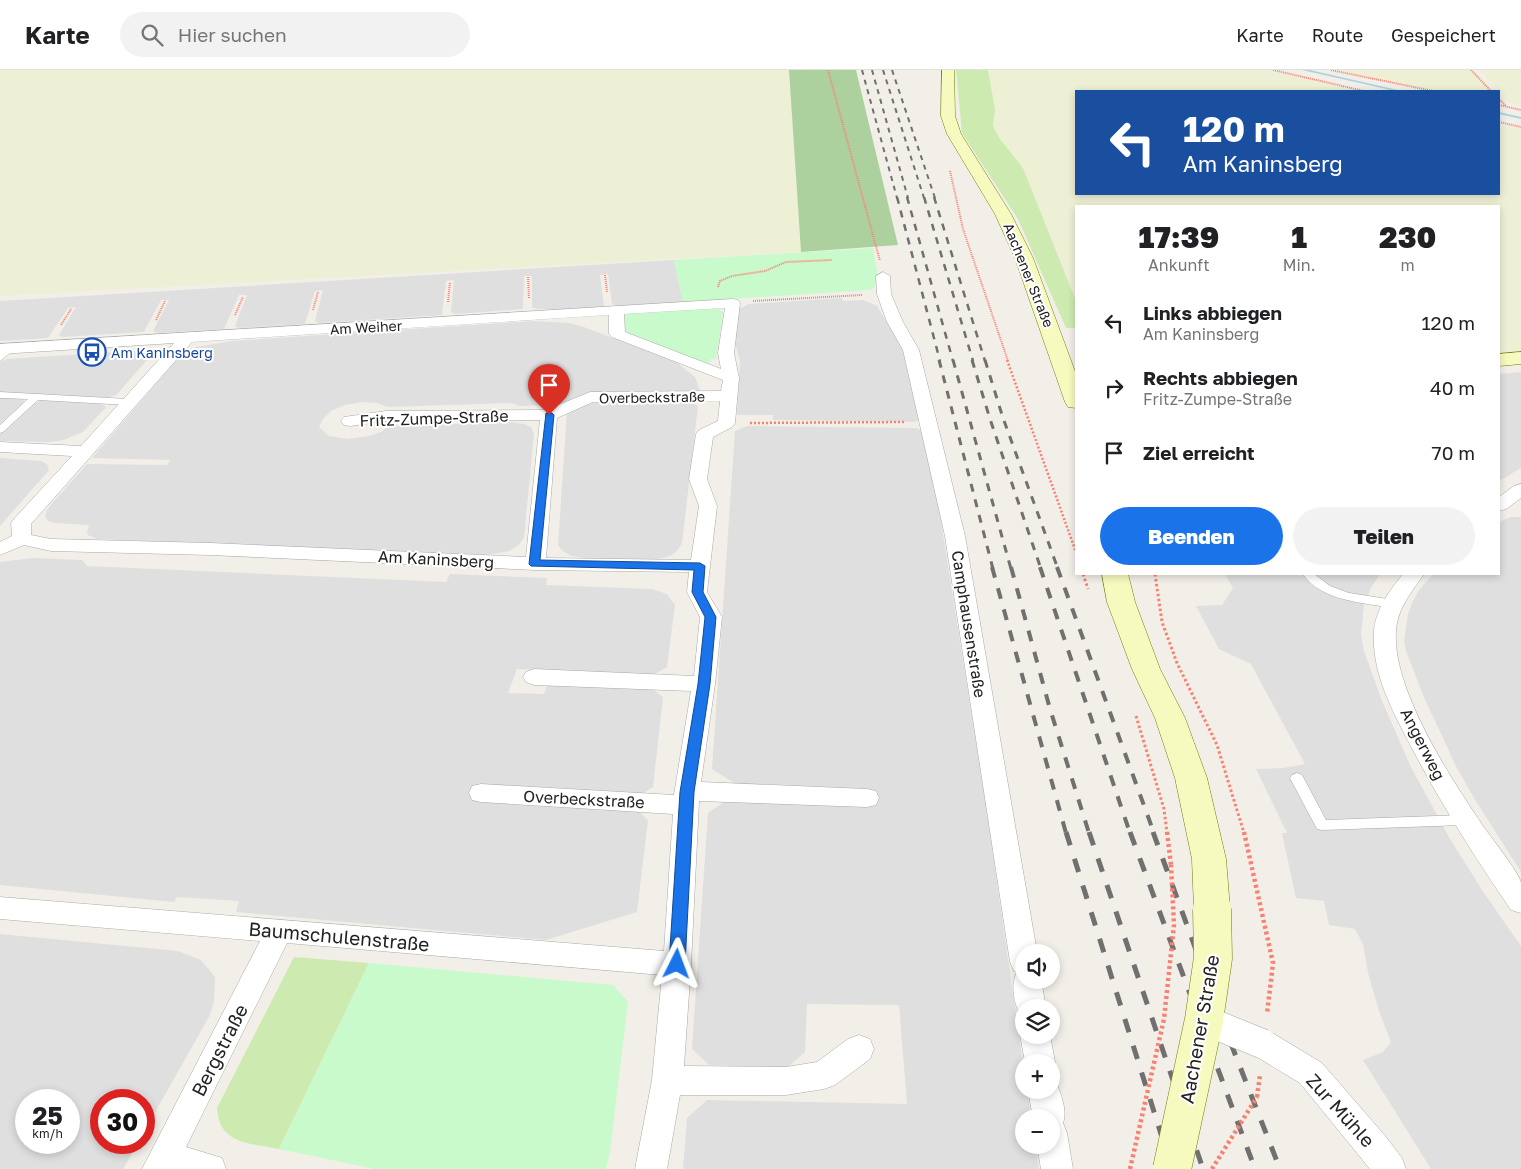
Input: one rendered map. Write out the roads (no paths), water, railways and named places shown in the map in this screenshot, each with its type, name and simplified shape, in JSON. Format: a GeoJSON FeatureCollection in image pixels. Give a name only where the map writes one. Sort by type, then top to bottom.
{"type":"FeatureCollection","features":[{"type":"Feature","properties":{"kind":"main road","name":"Aachener Straße"},"geometry":{"type":"LineString","coordinates":[[948,70],[948,116],[954,134],[1003,214],[1024,258],[1075,399]]}},
{"type":"Feature","properties":{"kind":"main road"},"geometry":{"type":"LineString","coordinates":[[1500,360],[1521,358]]}},
{"type":"Feature","properties":{"kind":"main road","name":"Aachener Straße"},"geometry":{"type":"LineString","coordinates":[[1115,575],[1122,602],[1143,661],[1170,718],[1191,778],[1209,859],[1213,958],[1204,1020],[1172,1169]]}},
{"type":"Feature","properties":{"kind":"street","name":"Camphausenstraße"},"geometry":{"type":"LineString","coordinates":[[884,285],[895,322],[911,350],[930,422],[955,536],[1021,944]]}},
{"type":"Feature","properties":{"kind":"street","name":"Am Weiher"},"geometry":{"type":"LineString","coordinates":[[6,348],[730,303]]}},
{"type":"Feature","properties":{"kind":"street","name":"Overbeckstraße"},"geometry":{"type":"LineString","coordinates":[[700,566],[708,506],[698,479],[705,434],[726,423],[730,387],[726,353],[730,303]]}},
{"type":"Feature","properties":{"kind":"street","name":"Overbeckstraße"},"geometry":{"type":"LineString","coordinates":[[616,311],[617,334],[730,387]]}},
{"type":"Feature","properties":{"kind":"street"},"geometry":{"type":"LineString","coordinates":[[0,549],[22,539],[20,523],[187,338]]}},
{"type":"Feature","properties":{"kind":"street","name":"Overbeckstraße"},"geometry":{"type":"LineString","coordinates":[[549,415],[590,397],[730,387]]}},
{"type":"Feature","properties":{"kind":"street"},"geometry":{"type":"LineString","coordinates":[[535,564],[549,415]]}},
{"type":"Feature","properties":{"kind":"street","name":"Fritz-Zumpe-Straße"},"geometry":{"type":"LineString","coordinates":[[350,421],[386,416],[549,415]]}},
{"type":"Feature","properties":{"kind":"street"},"geometry":{"type":"LineString","coordinates":[[0,447],[84,451]]}},
{"type":"Feature","properties":{"kind":"street"},"geometry":{"type":"LineString","coordinates":[[1500,504],[1521,490]]}},
{"type":"Feature","properties":{"kind":"street","name":"Am Kaninsberg"},"geometry":{"type":"LineString","coordinates":[[22,539],[51,545],[210,549],[535,564],[700,566]]}},
{"type":"Feature","properties":{"kind":"street"},"geometry":{"type":"LineString","coordinates":[[651,1169],[667,1080],[677,964],[687,798],[704,684],[711,617],[697,592],[700,566]]}},
{"type":"Feature","properties":{"kind":"street","name":"Angerweg"},"geometry":{"type":"LineString","coordinates":[[1413,575],[1394,604],[1385,628],[1386,660],[1407,717],[1464,820],[1521,902]]}},
{"type":"Feature","properties":{"kind":"street"},"geometry":{"type":"LineString","coordinates":[[534,677],[704,684]]}},
{"type":"Feature","properties":{"kind":"street","name":"Overbeckstraße"},"geometry":{"type":"LineString","coordinates":[[481,793],[687,798],[867,798]]}},
{"type":"Feature","properties":{"kind":"street","name":"Baumschulenstraße"},"geometry":{"type":"LineString","coordinates":[[0,908],[677,964]]}},
{"type":"Feature","properties":{"kind":"street","name":"Bergstraße"},"geometry":{"type":"LineString","coordinates":[[161,1164],[279,931]]}},
{"type":"Feature","properties":{"kind":"street","name":"Zur Mühle"},"geometry":{"type":"LineString","coordinates":[[1204,1020],[1263,1044],[1311,1073],[1375,1148],[1390,1169]]}},
{"type":"Feature","properties":{"kind":"street"},"geometry":{"type":"LineString","coordinates":[[667,1080],[786,1081],[824,1075],[859,1049]]}},
{"type":"Feature","properties":{"kind":"street"},"geometry":{"type":"LineString","coordinates":[[1054,1154],[1057,1169]]}},
{"type":"Feature","properties":{"kind":"street"},"geometry":{"type":"LineString","coordinates":[[161,1164],[210,1169]]}},
{"type":"Feature","properties":{"kind":"lane"},"geometry":{"type":"LineString","coordinates":[[0,358],[6,348]]}},
{"type":"Feature","properties":{"kind":"lane"},"geometry":{"type":"LineString","coordinates":[[0,395],[128,402]]}},
{"type":"Feature","properties":{"kind":"lane"},"geometry":{"type":"LineString","coordinates":[[0,430],[36,397]]}},
{"type":"Feature","properties":{"kind":"lane"},"geometry":{"type":"LineString","coordinates":[[1309,575],[1313,580],[1330,590],[1349,597],[1394,604]]}},
{"type":"Feature","properties":{"kind":"lane"},"geometry":{"type":"LineString","coordinates":[[1297,778],[1322,825],[1464,820]]}},
{"type":"Feature","properties":{"kind":"waterway"},"geometry":{"type":"LineString","coordinates":[[1304,70],[1395,90]]}},
{"type":"Feature","properties":{"kind":"waterway"},"geometry":{"type":"LineString","coordinates":[[1500,113],[1521,118]]}},
{"type":"Feature","properties":{"kind":"railway"},"geometry":{"type":"LineString","coordinates":[[862,70],[897,198]]}},
{"type":"Feature","properties":{"kind":"railway"},"geometry":{"type":"LineString","coordinates":[[872,70],[908,198]]}},
{"type":"Feature","properties":{"kind":"railway"},"geometry":{"type":"LineString","coordinates":[[883,70],[924,198]]}},
{"type":"Feature","properties":{"kind":"railway"},"geometry":{"type":"LineString","coordinates":[[892,70],[935,198]]}},
{"type":"Feature","properties":{"kind":"railway"},"geometry":{"type":"LineString","coordinates":[[897,197],[940,361]]}},
{"type":"Feature","properties":{"kind":"railway"},"geometry":{"type":"LineString","coordinates":[[907,197],[953,361]]}},
{"type":"Feature","properties":{"kind":"railway"},"geometry":{"type":"LineString","coordinates":[[924,197],[973,361]]}},
{"type":"Feature","properties":{"kind":"railway"},"geometry":{"type":"LineString","coordinates":[[934,197],[985,361]]}},
{"type":"Feature","properties":{"kind":"railway"},"geometry":{"type":"LineString","coordinates":[[939,360],[993,569]]}},
{"type":"Feature","properties":{"kind":"railway"},"geometry":{"type":"LineString","coordinates":[[953,360],[1011,569]]}},
{"type":"Feature","properties":{"kind":"railway"},"geometry":{"type":"LineString","coordinates":[[972,360],[1041,569]]}},
{"type":"Feature","properties":{"kind":"railway"},"geometry":{"type":"LineString","coordinates":[[985,360],[1003,418],[1058,569]]}},
{"type":"Feature","properties":{"kind":"railway"},"geometry":{"type":"LineString","coordinates":[[992,567],[1066,833]]}},
{"type":"Feature","properties":{"kind":"railway"},"geometry":{"type":"LineString","coordinates":[[1011,567],[1050,709],[1089,833]]}},
{"type":"Feature","properties":{"kind":"railway"},"geometry":{"type":"LineString","coordinates":[[1040,567],[1130,833]]}},
{"type":"Feature","properties":{"kind":"railway"},"geometry":{"type":"LineString","coordinates":[[1057,567],[1154,833]]}},
{"type":"Feature","properties":{"kind":"railway"},"geometry":{"type":"LineString","coordinates":[[1066,832],[1172,1169]]}},
{"type":"Feature","properties":{"kind":"railway"},"geometry":{"type":"LineString","coordinates":[[1089,832],[1203,1169]]}},
{"type":"Feature","properties":{"kind":"railway"},"geometry":{"type":"LineString","coordinates":[[1130,832],[1255,1169]]}},
{"type":"Feature","properties":{"kind":"railway"},"geometry":{"type":"LineString","coordinates":[[1153,832],[1219,1013],[1280,1169]]}},
{"type":"Feature","properties":{"kind":"place","name":"Am Kaninsberg"},"geometry":{"type":"Point","coordinates":[92,352]}}]}
